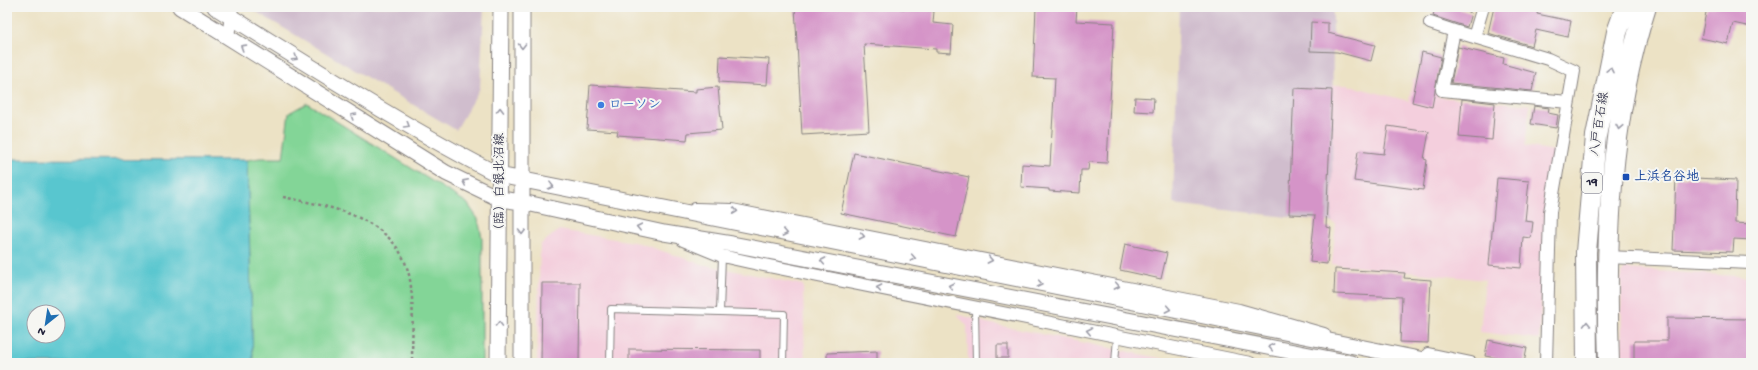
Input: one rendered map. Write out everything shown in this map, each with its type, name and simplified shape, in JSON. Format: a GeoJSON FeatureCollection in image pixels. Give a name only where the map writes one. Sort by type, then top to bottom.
{"type":"FeatureCollection","features":[{"type":"Feature","properties":{"kind":"main road","name":"八戸百石線"},"geometry":{"type":"LineString","coordinates":[[1587,363],[1586,252],[1596,136],[1617,32],[1626,7]]}},
{"type":"Feature","properties":{"kind":"main road","name":"八戸百石線"},"geometry":{"type":"LineString","coordinates":[[1609,363],[1607,256],[1616,142],[1636,37],[1646,7]]}},
{"type":"Feature","properties":{"kind":"street"},"geometry":{"type":"LineString","coordinates":[[180,7],[446,173],[500,199],[522,202],[664,233],[732,244],[1351,363]]}},
{"type":"Feature","properties":{"kind":"street"},"geometry":{"type":"LineString","coordinates":[[215,7],[232,12],[314,70],[428,137],[499,175],[1439,363]]}},
{"type":"Feature","properties":{"kind":"street","name":"（臨）白銀北沼線"},"geometry":{"type":"LineString","coordinates":[[498,363],[501,7]]}},
{"type":"Feature","properties":{"kind":"street","name":"（臨）白銀北沼線"},"geometry":{"type":"LineString","coordinates":[[522,7],[522,363]]}},
{"type":"Feature","properties":{"kind":"street"},"geometry":{"type":"LineString","coordinates":[[1474,37],[1483,7]]}},
{"type":"Feature","properties":{"kind":"street"},"geometry":{"type":"LineString","coordinates":[[228,37],[232,12]]}},
{"type":"Feature","properties":{"kind":"street"},"geometry":{"type":"LineString","coordinates":[[1430,23],[1548,59],[1574,71],[1550,212],[1546,363]]}},
{"type":"Feature","properties":{"kind":"street"},"geometry":{"type":"LineString","coordinates":[[1454,31],[1442,90],[1568,102]]}},
{"type":"Feature","properties":{"kind":"street"},"geometry":{"type":"LineString","coordinates":[[668,208],[732,210],[1239,310],[1328,335],[1471,363]]}},
{"type":"Feature","properties":{"kind":"street"},"geometry":{"type":"LineString","coordinates":[[664,233],[722,256],[1250,363]]}},
{"type":"Feature","properties":{"kind":"street"},"geometry":{"type":"LineString","coordinates":[[1607,256],[1751,263]]}},
{"type":"Feature","properties":{"kind":"lane"},"geometry":{"type":"LineString","coordinates":[[720,312],[722,256]]}},
{"type":"Feature","properties":{"kind":"lane"},"geometry":{"type":"LineString","coordinates":[[975,308],[976,363]]}},
{"type":"Feature","properties":{"kind":"lane"},"geometry":{"type":"LineString","coordinates":[[610,363],[611,309],[784,314],[783,363]]}},
{"type":"Feature","properties":{"kind":"lane"},"geometry":{"type":"LineString","coordinates":[[1115,363],[1117,337]]}},
{"type":"Feature","properties":{"kind":"path"},"geometry":{"type":"LineString","coordinates":[[283,197],[324,205],[355,215],[376,226],[386,235],[397,249],[407,266],[411,286],[412,363]]}},
{"type":"Feature","properties":{"kind":"shaded area"},"geometry":{"type":"Polygon","coordinates":[[[248,7],[484,7],[480,88],[456,130],[248,7]]]}},
{"type":"Feature","properties":{"kind":"shaded area"},"geometry":{"type":"Polygon","coordinates":[[[1179,7],[1333,7],[1332,222],[1173,204],[1179,7]]]}},
{"type":"Feature","properties":{"kind":"shaded area"},"geometry":{"type":"Polygon","coordinates":[[[1413,78],[1439,85],[1438,97],[1530,105],[1525,146],[1556,151],[1547,211],[1539,339],[1480,332],[1485,280],[1332,264],[1336,224],[1332,222],[1332,85],[1347,85],[1409,101],[1413,78]]]}},
{"type":"Feature","properties":{"kind":"shaded area"},"geometry":{"type":"Polygon","coordinates":[[[559,230],[639,243],[701,264],[803,285],[805,363],[537,363],[540,245],[559,230]]]}},
{"type":"Feature","properties":{"kind":"shaded area"},"geometry":{"type":"Polygon","coordinates":[[[1625,269],[1751,277],[1751,363],[1622,363],[1621,274],[1625,269]]]}},
{"type":"Feature","properties":{"kind":"shaded area"},"geometry":{"type":"Polygon","coordinates":[[[957,314],[987,323],[1184,363],[968,363],[967,326],[957,314]]]}},
{"type":"Feature","properties":{"kind":"green space"},"geometry":{"type":"Polygon","coordinates":[[[307,103],[467,203],[478,219],[482,238],[482,363],[253,363],[247,160],[260,158],[283,158],[289,113],[307,103]]]}},
{"type":"Feature","properties":{"kind":"water"},"geometry":{"type":"Polygon","coordinates":[[[7,159],[247,160],[253,363],[7,363],[7,159]]]}},
{"type":"Feature","properties":{"kind":"building"},"geometry":{"type":"Polygon","coordinates":[[[795,7],[877,7],[934,11],[933,23],[953,25],[951,53],[936,52],[936,49],[864,44],[869,131],[802,135],[795,7]]]}},
{"type":"Feature","properties":{"kind":"building"},"geometry":{"type":"Polygon","coordinates":[[[1036,7],[1077,7],[1076,21],[1114,23],[1107,163],[1089,162],[1088,170],[1081,170],[1080,193],[1021,187],[1022,164],[1050,166],[1055,78],[1033,77],[1036,7]]]}},
{"type":"Feature","properties":{"kind":"building"},"geometry":{"type":"Polygon","coordinates":[[[1435,7],[1452,7],[1471,13],[1467,27],[1433,16],[1435,7]]]}},
{"type":"Feature","properties":{"kind":"building"},"geometry":{"type":"Polygon","coordinates":[[[1494,7],[1538,7],[1537,14],[1571,21],[1568,37],[1536,30],[1532,46],[1488,33],[1494,7]]]}},
{"type":"Feature","properties":{"kind":"building"},"geometry":{"type":"Polygon","coordinates":[[[1707,7],[1751,7],[1751,27],[1733,23],[1728,44],[1701,38],[1707,7]]]}},
{"type":"Feature","properties":{"kind":"building"},"geometry":{"type":"Polygon","coordinates":[[[1311,22],[1328,23],[1328,33],[1375,45],[1371,61],[1337,52],[1310,51],[1311,22]]]}},
{"type":"Feature","properties":{"kind":"building"},"geometry":{"type":"Polygon","coordinates":[[[1458,47],[1504,58],[1503,64],[1536,73],[1532,91],[1451,83],[1458,47]]]}},
{"type":"Feature","properties":{"kind":"building"},"geometry":{"type":"Polygon","coordinates":[[[1422,52],[1441,57],[1432,107],[1412,102],[1422,52]]]}},
{"type":"Feature","properties":{"kind":"building"},"geometry":{"type":"Polygon","coordinates":[[[720,56],[769,59],[767,85],[719,82],[720,56]]]}},
{"type":"Feature","properties":{"kind":"building"},"geometry":{"type":"Polygon","coordinates":[[[590,85],[696,92],[696,89],[718,87],[722,130],[688,133],[687,140],[617,135],[618,131],[587,129],[590,85]]]}},
{"type":"Feature","properties":{"kind":"building"},"geometry":{"type":"Polygon","coordinates":[[[1294,88],[1332,90],[1326,227],[1331,228],[1327,264],[1310,262],[1315,215],[1289,214],[1294,88]]]}},
{"type":"Feature","properties":{"kind":"building"},"geometry":{"type":"Polygon","coordinates":[[[1135,97],[1154,98],[1153,112],[1134,111],[1135,97]]]}},
{"type":"Feature","properties":{"kind":"building"},"geometry":{"type":"Polygon","coordinates":[[[1462,99],[1495,103],[1492,140],[1459,137],[1462,99]]]}},
{"type":"Feature","properties":{"kind":"building"},"geometry":{"type":"Polygon","coordinates":[[[1534,106],[1549,108],[1548,113],[1558,115],[1556,128],[1531,124],[1534,106]]]}},
{"type":"Feature","properties":{"kind":"building"},"geometry":{"type":"Polygon","coordinates":[[[1388,126],[1429,132],[1424,159],[1427,160],[1423,190],[1354,181],[1358,151],[1384,154],[1388,126]]]}},
{"type":"Feature","properties":{"kind":"building"},"geometry":{"type":"Polygon","coordinates":[[[854,153],[969,177],[956,237],[841,213],[854,153]]]}},
{"type":"Feature","properties":{"kind":"building"},"geometry":{"type":"Polygon","coordinates":[[[1676,177],[1736,180],[1735,223],[1751,224],[1751,240],[1734,239],[1733,252],[1673,250],[1676,177]]]}},
{"type":"Feature","properties":{"kind":"building"},"geometry":{"type":"Polygon","coordinates":[[[1497,178],[1529,181],[1525,221],[1533,222],[1531,238],[1523,237],[1521,268],[1489,265],[1497,178]]]}},
{"type":"Feature","properties":{"kind":"building"},"geometry":{"type":"Polygon","coordinates":[[[1125,244],[1167,253],[1161,279],[1120,270],[1125,244]]]}},
{"type":"Feature","properties":{"kind":"building"},"geometry":{"type":"Polygon","coordinates":[[[1335,269],[1405,273],[1404,278],[1431,280],[1428,343],[1400,342],[1402,297],[1334,294],[1335,269]]]}},
{"type":"Feature","properties":{"kind":"building"},"geometry":{"type":"Polygon","coordinates":[[[542,283],[580,283],[579,363],[541,363],[542,283]]]}},
{"type":"Feature","properties":{"kind":"building"},"geometry":{"type":"Polygon","coordinates":[[[1667,318],[1751,319],[1751,363],[1634,363],[1634,341],[1667,341],[1667,318]]]}},
{"type":"Feature","properties":{"kind":"building"},"geometry":{"type":"Polygon","coordinates":[[[1488,340],[1527,348],[1524,363],[1485,356],[1488,340]]]}},
{"type":"Feature","properties":{"kind":"building"},"geometry":{"type":"Polygon","coordinates":[[[997,345],[1008,345],[1008,358],[997,358],[997,345]]]}},
{"type":"Feature","properties":{"kind":"building"},"geometry":{"type":"Polygon","coordinates":[[[629,349],[760,350],[760,363],[629,363],[629,349]]]}},
{"type":"Feature","properties":{"kind":"building"},"geometry":{"type":"Polygon","coordinates":[[[877,351],[877,363],[827,363],[827,353],[877,351]]]}},
{"type":"Feature","properties":{"kind":"place","name":"ローソン"},"geometry":{"type":"Point","coordinates":[601,105]}},
{"type":"Feature","properties":{"kind":"place","name":"上浜名谷地"},"geometry":{"type":"Point","coordinates":[1626,177]}}]}
